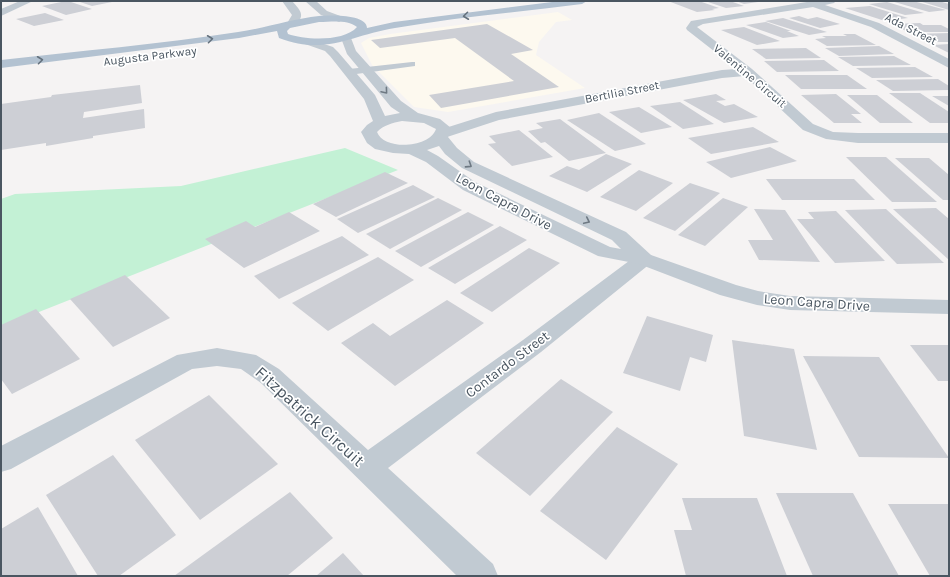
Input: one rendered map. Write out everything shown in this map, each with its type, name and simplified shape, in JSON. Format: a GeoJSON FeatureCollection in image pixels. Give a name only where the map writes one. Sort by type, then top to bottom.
{"type":"FeatureCollection","features":[{"type":"Feature","properties":{"kind":"main road"},"geometry":{"type":"LineString","coordinates":[[381,18],[519,1]]}},
{"type":"Feature","properties":{"kind":"main road"},"geometry":{"type":"LineString","coordinates":[[351,36],[394,25],[582,1]]}},
{"type":"Feature","properties":{"kind":"main road","name":"Augusta Parkway"},"geometry":{"type":"LineString","coordinates":[[1,64],[239,35],[309,20],[342,19]]}},
{"type":"Feature","properties":{"kind":"main road"},"geometry":{"type":"LineString","coordinates":[[342,19],[368,19]]}},
{"type":"Feature","properties":{"kind":"main road"},"geometry":{"type":"LineString","coordinates":[[342,19],[361,24],[363,27],[362,30],[351,36]]}},
{"type":"Feature","properties":{"kind":"main road"},"geometry":{"type":"LineString","coordinates":[[289,25],[282,30],[283,36],[304,41]]}},
{"type":"Feature","properties":{"kind":"main road","name":"Augusta Parkway"},"geometry":{"type":"LineString","coordinates":[[1,74],[266,42],[304,41],[351,36]]}},
{"type":"Feature","properties":{"kind":"street"},"geometry":{"type":"LineString","coordinates":[[1,13],[28,1]]}},
{"type":"Feature","properties":{"kind":"street"},"geometry":{"type":"LineString","coordinates":[[287,1],[296,12],[297,16],[297,19],[289,25]]}},
{"type":"Feature","properties":{"kind":"street"},"geometry":{"type":"LineString","coordinates":[[310,1],[324,13],[342,19]]}},
{"type":"Feature","properties":{"kind":"street","name":"Valentine Circuit"},"geometry":{"type":"LineString","coordinates":[[831,1],[695,23],[691,28],[748,72],[808,127],[831,136],[858,138],[949,138]]}},
{"type":"Feature","properties":{"kind":"street","name":"Ada Street"},"geometry":{"type":"LineString","coordinates":[[814,4],[875,25],[949,64]]}},
{"type":"Feature","properties":{"kind":"street"},"geometry":{"type":"LineString","coordinates":[[351,36],[351,52],[396,104],[414,117]]}},
{"type":"Feature","properties":{"kind":"street"},"geometry":{"type":"LineString","coordinates":[[304,41],[329,50],[334,54],[370,98],[381,122]]}},
{"type":"Feature","properties":{"kind":"street","name":"Bertilia Street"},"geometry":{"type":"LineString","coordinates":[[412,149],[434,143],[443,136],[496,116],[722,74],[748,72]]}},
{"type":"Feature","properties":{"kind":"street","name":"Bertilia Street"},"geometry":{"type":"LineString","coordinates":[[414,117],[432,120],[483,115],[496,116]]}},
{"type":"Feature","properties":{"kind":"street"},"geometry":{"type":"LineString","coordinates":[[412,149],[389,148],[372,141],[369,137],[369,132],[371,128],[381,122],[402,117],[414,117]]}},
{"type":"Feature","properties":{"kind":"street","name":"Leon Capra Drive"},"geometry":{"type":"LineString","coordinates":[[432,120],[444,128],[443,136],[451,151],[468,165],[619,236],[644,258]]}},
{"type":"Feature","properties":{"kind":"street","name":"Leon Capra Drive"},"geometry":{"type":"LineString","coordinates":[[412,149],[432,160],[470,186],[605,252],[644,258],[728,290],[757,298],[790,303],[949,307]]}},
{"type":"Feature","properties":{"kind":"street","name":"Contardo Street"},"geometry":{"type":"LineString","coordinates":[[367,467],[532,346],[644,258]]}},
{"type":"Feature","properties":{"kind":"street","name":"Fitzpatrick Circuit"},"geometry":{"type":"LineString","coordinates":[[1,460],[186,361],[216,357],[247,361],[270,376],[481,576]]}},
{"type":"Feature","properties":{"kind":"lane"},"geometry":{"type":"LineString","coordinates":[[349,72],[412,64]]}},
{"type":"Feature","properties":{"kind":"shaded area"},"geometry":{"type":"Polygon","coordinates":[[[558,12],[572,20],[556,22],[539,42],[536,55],[585,88],[448,112],[414,107],[372,65],[361,43],[369,38],[390,34],[558,12]]]}},
{"type":"Feature","properties":{"kind":"green space"},"geometry":{"type":"Polygon","coordinates":[[[345,148],[398,170],[1,327],[1,199],[15,194],[181,186],[345,148]]]}},
{"type":"Feature","properties":{"kind":"building"},"geometry":{"type":"Polygon","coordinates":[[[66,1],[92,9],[66,15],[42,6],[66,1]]]}},
{"type":"Feature","properties":{"kind":"building"},"geometry":{"type":"Polygon","coordinates":[[[77,1],[112,1],[112,2],[92,6],[77,1]]]}},
{"type":"Feature","properties":{"kind":"building"},"geometry":{"type":"Polygon","coordinates":[[[668,1],[699,1],[719,8],[712,9],[715,10],[697,12],[668,1]]]}},
{"type":"Feature","properties":{"kind":"building"},"geometry":{"type":"Polygon","coordinates":[[[705,1],[730,1],[744,6],[726,8],[705,1]]]}},
{"type":"Feature","properties":{"kind":"building"},"geometry":{"type":"Polygon","coordinates":[[[736,1],[758,1],[758,2],[744,4],[736,1]]]}},
{"type":"Feature","properties":{"kind":"building"},"geometry":{"type":"Polygon","coordinates":[[[891,1],[913,1],[946,10],[929,12],[891,1]]]}},
{"type":"Feature","properties":{"kind":"building"},"geometry":{"type":"Polygon","coordinates":[[[919,1],[939,1],[949,4],[949,10],[919,1]]]}},
{"type":"Feature","properties":{"kind":"building"},"geometry":{"type":"Polygon","coordinates":[[[887,2],[924,13],[905,15],[869,4],[887,2]]]}},
{"type":"Feature","properties":{"kind":"building"},"geometry":{"type":"Polygon","coordinates":[[[870,6],[908,18],[885,21],[845,8],[870,6]]]}},
{"type":"Feature","properties":{"kind":"building"},"geometry":{"type":"Polygon","coordinates":[[[45,13],[64,20],[34,26],[16,19],[45,13]]]}},
{"type":"Feature","properties":{"kind":"building"},"geometry":{"type":"Polygon","coordinates":[[[799,16],[808,19],[817,17],[840,24],[820,28],[789,18],[799,16]]]}},
{"type":"Feature","properties":{"kind":"building"},"geometry":{"type":"Polygon","coordinates":[[[783,18],[827,32],[809,35],[765,21],[783,18]]]}},
{"type":"Feature","properties":{"kind":"building"},"geometry":{"type":"Polygon","coordinates":[[[766,22],[791,31],[787,31],[799,36],[783,38],[746,25],[766,22]]]}},
{"type":"Feature","properties":{"kind":"building"},"geometry":{"type":"Polygon","coordinates":[[[920,23],[923,25],[941,25],[949,29],[949,32],[908,32],[892,24],[920,23]]]}},
{"type":"Feature","properties":{"kind":"building"},"geometry":{"type":"Polygon","coordinates":[[[487,24],[533,50],[511,54],[559,87],[441,108],[429,95],[514,81],[455,38],[380,48],[371,40],[487,24]]]}},
{"type":"Feature","properties":{"kind":"building"},"geometry":{"type":"Polygon","coordinates":[[[744,27],[780,41],[757,45],[721,30],[744,27]]]}},
{"type":"Feature","properties":{"kind":"building"},"geometry":{"type":"Polygon","coordinates":[[[949,33],[949,42],[929,42],[912,34],[949,33]]]}},
{"type":"Feature","properties":{"kind":"building"},"geometry":{"type":"Polygon","coordinates":[[[843,34],[855,34],[876,45],[827,46],[815,39],[826,38],[822,36],[847,36],[843,34]]]}},
{"type":"Feature","properties":{"kind":"building"},"geometry":{"type":"Polygon","coordinates":[[[949,44],[949,53],[933,45],[949,44]]]}},
{"type":"Feature","properties":{"kind":"building"},"geometry":{"type":"Polygon","coordinates":[[[879,46],[894,54],[839,56],[825,48],[879,46]]]}},
{"type":"Feature","properties":{"kind":"building"},"geometry":{"type":"Polygon","coordinates":[[[806,48],[821,58],[766,59],[752,49],[806,48]]]}},
{"type":"Feature","properties":{"kind":"building"},"geometry":{"type":"Polygon","coordinates":[[[894,56],[911,65],[853,66],[838,57],[894,56]]]}},
{"type":"Feature","properties":{"kind":"building"},"geometry":{"type":"Polygon","coordinates":[[[824,60],[839,71],[777,72],[764,61],[824,60]]]}},
{"type":"Feature","properties":{"kind":"building"},"geometry":{"type":"Polygon","coordinates":[[[915,67],[933,77],[872,78],[856,68],[915,67]]]}},
{"type":"Feature","properties":{"kind":"building"},"geometry":{"type":"Polygon","coordinates":[[[785,75],[847,75],[867,89],[801,89],[785,75]]]}},
{"type":"Feature","properties":{"kind":"building"},"geometry":{"type":"Polygon","coordinates":[[[938,79],[949,86],[949,90],[893,91],[876,80],[938,79]]]}},
{"type":"Feature","properties":{"kind":"building"},"geometry":{"type":"Polygon","coordinates":[[[140,85],[142,103],[84,112],[83,118],[144,109],[145,128],[93,136],[93,138],[46,146],[46,143],[1,150],[1,104],[51,97],[52,95],[140,85]]]}},
{"type":"Feature","properties":{"kind":"building"},"geometry":{"type":"Polygon","coordinates":[[[889,93],[920,93],[949,112],[949,123],[930,123],[889,93]]]}},
{"type":"Feature","properties":{"kind":"building"},"geometry":{"type":"Polygon","coordinates":[[[716,94],[726,100],[716,101],[725,106],[734,104],[758,117],[724,123],[683,100],[716,94]]]}},
{"type":"Feature","properties":{"kind":"building"},"geometry":{"type":"Polygon","coordinates":[[[836,94],[861,114],[851,114],[862,123],[834,123],[801,95],[836,94]]]}},
{"type":"Feature","properties":{"kind":"building"},"geometry":{"type":"Polygon","coordinates":[[[847,95],[877,95],[913,123],[880,123],[847,95]]]}},
{"type":"Feature","properties":{"kind":"building"},"geometry":{"type":"Polygon","coordinates":[[[932,96],[949,96],[949,106],[932,96]]]}},
{"type":"Feature","properties":{"kind":"building"},"geometry":{"type":"Polygon","coordinates":[[[680,102],[714,124],[683,129],[650,106],[680,102]]]}},
{"type":"Feature","properties":{"kind":"building"},"geometry":{"type":"Polygon","coordinates":[[[639,107],[672,127],[641,133],[609,112],[639,107]]]}},
{"type":"Feature","properties":{"kind":"building"},"geometry":{"type":"Polygon","coordinates":[[[599,113],[646,144],[615,151],[567,120],[599,113]]]}},
{"type":"Feature","properties":{"kind":"building"},"geometry":{"type":"Polygon","coordinates":[[[560,119],[606,153],[569,161],[545,142],[541,143],[528,131],[543,128],[536,123],[560,119]]]}},
{"type":"Feature","properties":{"kind":"building"},"geometry":{"type":"Polygon","coordinates":[[[753,127],[779,142],[711,154],[688,138],[753,127]]]}},
{"type":"Feature","properties":{"kind":"building"},"geometry":{"type":"Polygon","coordinates":[[[519,130],[553,157],[512,166],[488,144],[496,143],[489,136],[519,130]]]}},
{"type":"Feature","properties":{"kind":"building"},"geometry":{"type":"Polygon","coordinates":[[[770,147],[797,161],[731,178],[706,162],[770,147]]]}},
{"type":"Feature","properties":{"kind":"building"},"geometry":{"type":"Polygon","coordinates":[[[606,154],[632,164],[587,192],[549,176],[567,166],[579,170],[606,154]]]}},
{"type":"Feature","properties":{"kind":"building"},"geometry":{"type":"Polygon","coordinates":[[[846,157],[886,157],[937,202],[892,202],[846,157]]]}},
{"type":"Feature","properties":{"kind":"building"},"geometry":{"type":"Polygon","coordinates":[[[895,158],[929,158],[949,175],[949,200],[943,200],[895,158]]]}},
{"type":"Feature","properties":{"kind":"building"},"geometry":{"type":"Polygon","coordinates":[[[639,170],[673,183],[636,211],[600,197],[639,170]]]}},
{"type":"Feature","properties":{"kind":"building"},"geometry":{"type":"Polygon","coordinates":[[[385,172],[408,183],[336,217],[313,204],[385,172]]]}},
{"type":"Feature","properties":{"kind":"building"},"geometry":{"type":"Polygon","coordinates":[[[766,179],[854,179],[875,200],[782,200],[766,179]]]}},
{"type":"Feature","properties":{"kind":"building"},"geometry":{"type":"Polygon","coordinates":[[[690,183],[720,193],[675,231],[643,218],[690,183]]]}},
{"type":"Feature","properties":{"kind":"building"},"geometry":{"type":"Polygon","coordinates":[[[413,185],[435,197],[358,233],[337,219],[413,185]]]}},
{"type":"Feature","properties":{"kind":"building"},"geometry":{"type":"Polygon","coordinates":[[[438,198],[462,210],[390,249],[366,234],[438,198]]]}},
{"type":"Feature","properties":{"kind":"building"},"geometry":{"type":"Polygon","coordinates":[[[723,198],[748,207],[705,246],[678,235],[723,198]]]}},
{"type":"Feature","properties":{"kind":"building"},"geometry":{"type":"Polygon","coordinates":[[[936,208],[949,219],[949,260],[893,209],[936,208]]]}},
{"type":"Feature","properties":{"kind":"building"},"geometry":{"type":"Polygon","coordinates":[[[754,209],[785,210],[820,262],[759,260],[748,240],[773,240],[754,209]]]}},
{"type":"Feature","properties":{"kind":"building"},"geometry":{"type":"Polygon","coordinates":[[[886,209],[944,263],[897,264],[845,210],[886,209]]]}},
{"type":"Feature","properties":{"kind":"building"},"geometry":{"type":"Polygon","coordinates":[[[836,211],[885,261],[835,263],[797,219],[814,219],[808,212],[836,211]]]}},
{"type":"Feature","properties":{"kind":"building"},"geometry":{"type":"Polygon","coordinates":[[[289,212],[320,231],[244,268],[205,239],[246,221],[255,227],[289,212]]]}},
{"type":"Feature","properties":{"kind":"building"},"geometry":{"type":"Polygon","coordinates":[[[468,212],[494,225],[421,267],[395,251],[468,212]]]}},
{"type":"Feature","properties":{"kind":"building"},"geometry":{"type":"Polygon","coordinates":[[[500,226],[527,240],[455,284],[428,268],[500,226]]]}},
{"type":"Feature","properties":{"kind":"building"},"geometry":{"type":"Polygon","coordinates":[[[342,236],[369,255],[279,299],[254,276],[342,236]]]}},
{"type":"Feature","properties":{"kind":"building"},"geometry":{"type":"Polygon","coordinates":[[[529,248],[560,263],[492,312],[460,293],[529,248]]]}},
{"type":"Feature","properties":{"kind":"building"},"geometry":{"type":"Polygon","coordinates":[[[378,257],[414,280],[328,331],[292,303],[378,257]]]}},
{"type":"Feature","properties":{"kind":"building"},"geometry":{"type":"Polygon","coordinates":[[[125,275],[170,318],[113,347],[70,299],[125,275]]]}},
{"type":"Feature","properties":{"kind":"building"},"geometry":{"type":"Polygon","coordinates":[[[447,300],[484,323],[395,386],[341,343],[373,323],[390,336],[447,300]]]}},
{"type":"Feature","properties":{"kind":"building"},"geometry":{"type":"Polygon","coordinates":[[[36,309],[80,359],[12,394],[1,379],[1,325],[36,309]]]}},
{"type":"Feature","properties":{"kind":"building"},"geometry":{"type":"Polygon","coordinates":[[[647,316],[713,335],[706,362],[690,357],[680,391],[623,373],[647,316]]]}},
{"type":"Feature","properties":{"kind":"building"},"geometry":{"type":"Polygon","coordinates":[[[732,340],[794,349],[817,450],[744,436],[732,340]]]}},
{"type":"Feature","properties":{"kind":"building"},"geometry":{"type":"Polygon","coordinates":[[[910,345],[949,345],[949,381],[938,381],[910,345]]]}},
{"type":"Feature","properties":{"kind":"building"},"geometry":{"type":"Polygon","coordinates":[[[803,356],[879,357],[949,458],[859,457],[803,356]]]}},
{"type":"Feature","properties":{"kind":"building"},"geometry":{"type":"Polygon","coordinates":[[[561,379],[613,412],[530,496],[476,453],[561,379]]]}},
{"type":"Feature","properties":{"kind":"building"},"geometry":{"type":"Polygon","coordinates":[[[209,395],[278,464],[200,520],[135,440],[209,395]]]}},
{"type":"Feature","properties":{"kind":"building"},"geometry":{"type":"Polygon","coordinates":[[[617,427],[678,464],[606,560],[540,511],[617,427]]]}},
{"type":"Feature","properties":{"kind":"building"},"geometry":{"type":"Polygon","coordinates":[[[113,455],[176,535],[119,576],[98,576],[46,495],[113,455]]]}},
{"type":"Feature","properties":{"kind":"building"},"geometry":{"type":"Polygon","coordinates":[[[290,492],[333,538],[287,576],[174,576],[290,492]]]}},
{"type":"Feature","properties":{"kind":"building"},"geometry":{"type":"Polygon","coordinates":[[[776,493],[853,493],[899,576],[813,576],[776,493]]]}},
{"type":"Feature","properties":{"kind":"building"},"geometry":{"type":"Polygon","coordinates":[[[682,498],[757,498],[787,576],[686,576],[674,530],[692,530],[682,498]]]}},
{"type":"Feature","properties":{"kind":"building"},"geometry":{"type":"Polygon","coordinates":[[[888,504],[949,504],[949,576],[930,576],[888,504]]]}},
{"type":"Feature","properties":{"kind":"building"},"geometry":{"type":"Polygon","coordinates":[[[38,507],[78,576],[1,576],[1,529],[38,507]]]}},
{"type":"Feature","properties":{"kind":"building"},"geometry":{"type":"Polygon","coordinates":[[[343,553],[364,576],[316,576],[343,553]]]}}]}
